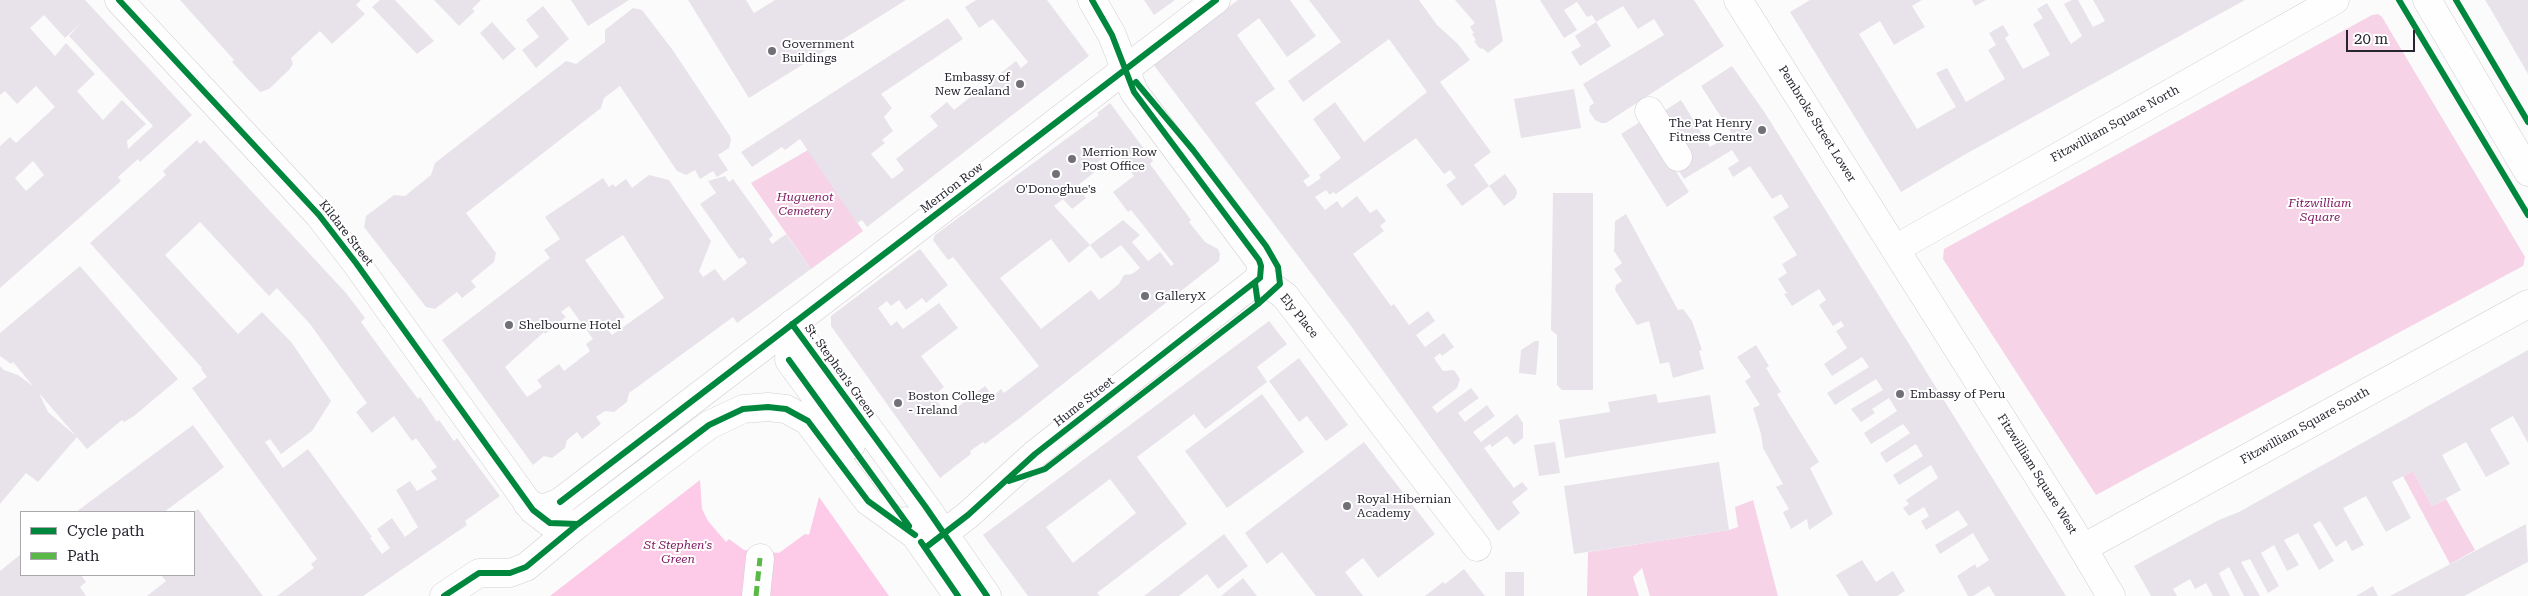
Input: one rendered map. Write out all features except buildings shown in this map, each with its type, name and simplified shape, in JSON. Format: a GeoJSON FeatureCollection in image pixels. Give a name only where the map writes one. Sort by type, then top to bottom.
{"type":"FeatureCollection","features":[{"type":"Feature","properties":{"kind":"main road","name":"Kildare Street"},"geometry":{"type":"LineString","coordinates":[[118,0],[318,215],[368,279],[528,503],[550,523],[578,524]]}},
{"type":"Feature","properties":{"kind":"main road"},"geometry":{"type":"LineString","coordinates":[[1092,0],[1112,35],[1134,92],[1258,260],[1261,266],[1260,278]]}},
{"type":"Feature","properties":{"kind":"main road","name":"Merrion Row"},"geometry":{"type":"LineString","coordinates":[[792,324],[1216,0]]}},
{"type":"Feature","properties":{"kind":"main road","name":"Pembroke Street Lower"},"geometry":{"type":"LineString","coordinates":[[1738,0],[1895,249]]}},
{"type":"Feature","properties":{"kind":"main road","name":"Fitzwilliam Square North"},"geometry":{"type":"LineString","coordinates":[[1895,249],[2335,0]]}},
{"type":"Feature","properties":{"kind":"main road"},"geometry":{"type":"LineString","coordinates":[[2427,0],[2528,172]]}},
{"type":"Feature","properties":{"kind":"main road"},"geometry":{"type":"LineString","coordinates":[[1649,111],[1678,157]]}},
{"type":"Feature","properties":{"kind":"main road","name":"Fitzwilliam Square West"},"geometry":{"type":"LineString","coordinates":[[1895,249],[2110,596]]}},
{"type":"Feature","properties":{"kind":"main road","name":"Ely Place"},"geometry":{"type":"LineString","coordinates":[[1260,278],[1286,296],[1477,547]]}},
{"type":"Feature","properties":{"kind":"main road","name":"Hume Street"},"geometry":{"type":"LineString","coordinates":[[928,539],[1260,278]]}},
{"type":"Feature","properties":{"kind":"main road","name":"Fitzwilliam Square South"},"geometry":{"type":"LineString","coordinates":[[2082,548],[2528,304]]}},
{"type":"Feature","properties":{"kind":"main road","name":"St. Stephen's Green"},"geometry":{"type":"LineString","coordinates":[[528,503],[543,509],[560,502],[792,324]]}},
{"type":"Feature","properties":{"kind":"main road","name":"St. Stephen's Green"},"geometry":{"type":"LineString","coordinates":[[792,324],[789,360],[928,539],[987,596]]}},
{"type":"Feature","properties":{"kind":"main road","name":"St. Stephen's Green"},"geometry":{"type":"LineString","coordinates":[[444,596],[479,572],[499,574],[518,572],[709,425],[743,409],[768,407],[786,409],[808,421],[868,501],[928,539],[958,596]]}},
{"type":"Feature","properties":{"kind":"main road"},"geometry":{"type":"LineString","coordinates":[[756,596],[760,558]]}},
{"type":"Feature","properties":{"kind":"green space","name":"Fitzwilliam Square"},"geometry":{"type":"Polygon","coordinates":[[[2378,14],[2382,17],[2525,257],[2523,266],[2096,495],[1943,259],[1944,249],[2372,15],[2378,14]]]}},
{"type":"Feature","properties":{"kind":"green space","name":"Huguenot Cemetery"},"geometry":{"type":"Polygon","coordinates":[[[808,150],[863,231],[811,269],[751,183],[808,150]]]}},
{"type":"Feature","properties":{"kind":"green space"},"geometry":{"type":"Polygon","coordinates":[[[2413,471],[2432,506],[2446,499],[2475,550],[2450,564],[2403,476],[2413,471]]]}},
{"type":"Feature","properties":{"kind":"green space","name":"St Stephen's Green"},"geometry":{"type":"Polygon","coordinates":[[[700,480],[702,509],[708,521],[726,542],[729,539],[744,550],[779,553],[805,534],[809,535],[819,497],[889,596],[550,596],[700,480]]]}},
{"type":"Feature","properties":{"kind":"green space"},"geometry":{"type":"Polygon","coordinates":[[[1753,500],[1778,596],[1650,596],[1642,568],[1633,577],[1639,596],[1587,596],[1588,552],[1729,530],[1738,527],[1735,507],[1753,500]]]}},
{"type":"Feature","properties":{"kind":"marked path"},"geometry":{"type":"LineString","coordinates":[[756,596],[760,558]]}},
{"type":"Feature","properties":{"kind":"cycle path"},"geometry":{"type":"LineString","coordinates":[[119,0],[319,215],[356,263],[533,510],[550,523],[578,524]]}},
{"type":"Feature","properties":{"kind":"cycle path"},"geometry":{"type":"LineString","coordinates":[[925,548],[968,515],[1035,454],[1260,278],[1261,266],[1259,260],[1134,92],[1112,35],[1092,0]]}},
{"type":"Feature","properties":{"kind":"cycle path"},"geometry":{"type":"LineString","coordinates":[[560,502],[1216,0]]}},
{"type":"Feature","properties":{"kind":"cycle path"},"geometry":{"type":"LineString","coordinates":[[2399,0],[2528,215]]}},
{"type":"Feature","properties":{"kind":"cycle path"},"geometry":{"type":"LineString","coordinates":[[2456,0],[2528,122]]}},
{"type":"Feature","properties":{"kind":"cycle path"},"geometry":{"type":"LineString","coordinates":[[1136,82],[1193,150],[1266,246],[1278,267],[1280,284],[1258,304]]}},
{"type":"Feature","properties":{"kind":"cycle path"},"geometry":{"type":"LineString","coordinates":[[1009,481],[1045,469],[1258,304],[1255,283]]}},
{"type":"Feature","properties":{"kind":"cycle path"},"geometry":{"type":"LineString","coordinates":[[792,324],[925,506],[987,596]]}},
{"type":"Feature","properties":{"kind":"cycle path"},"geometry":{"type":"LineString","coordinates":[[789,360],[909,526]]}},
{"type":"Feature","properties":{"kind":"cycle path"},"geometry":{"type":"LineString","coordinates":[[444,596],[479,573],[510,573],[526,567],[578,524],[709,425],[743,409],[768,407],[786,409],[808,421],[868,501],[915,535]]}},
{"type":"Feature","properties":{"kind":"cycle path"},"geometry":{"type":"LineString","coordinates":[[921,542],[958,596]]}},
{"type":"Feature","properties":{"kind":"place","name":"Government Buildings"},"geometry":{"type":"Point","coordinates":[772,51]}},
{"type":"Feature","properties":{"kind":"place","name":"Embassy of New Zealand"},"geometry":{"type":"Point","coordinates":[1020,84]}},
{"type":"Feature","properties":{"kind":"place","name":"The Pat Henry Fitness Centre"},"geometry":{"type":"Point","coordinates":[1762,130]}},
{"type":"Feature","properties":{"kind":"place","name":"Merrion Row Post Office"},"geometry":{"type":"Point","coordinates":[1072,159]}},
{"type":"Feature","properties":{"kind":"place","name":"O'Donoghue's"},"geometry":{"type":"Point","coordinates":[1056,174]}},
{"type":"Feature","properties":{"kind":"place","name":"GalleryX"},"geometry":{"type":"Point","coordinates":[1145,296]}},
{"type":"Feature","properties":{"kind":"place","name":"Shelbourne Hotel"},"geometry":{"type":"Point","coordinates":[509,325]}},
{"type":"Feature","properties":{"kind":"place","name":"Embassy of Peru"},"geometry":{"type":"Point","coordinates":[1900,394]}},
{"type":"Feature","properties":{"kind":"place","name":"Boston College - Ireland"},"geometry":{"type":"Point","coordinates":[898,403]}},
{"type":"Feature","properties":{"kind":"place","name":"Royal Hibernian Academy"},"geometry":{"type":"Point","coordinates":[1347,506]}}]}
